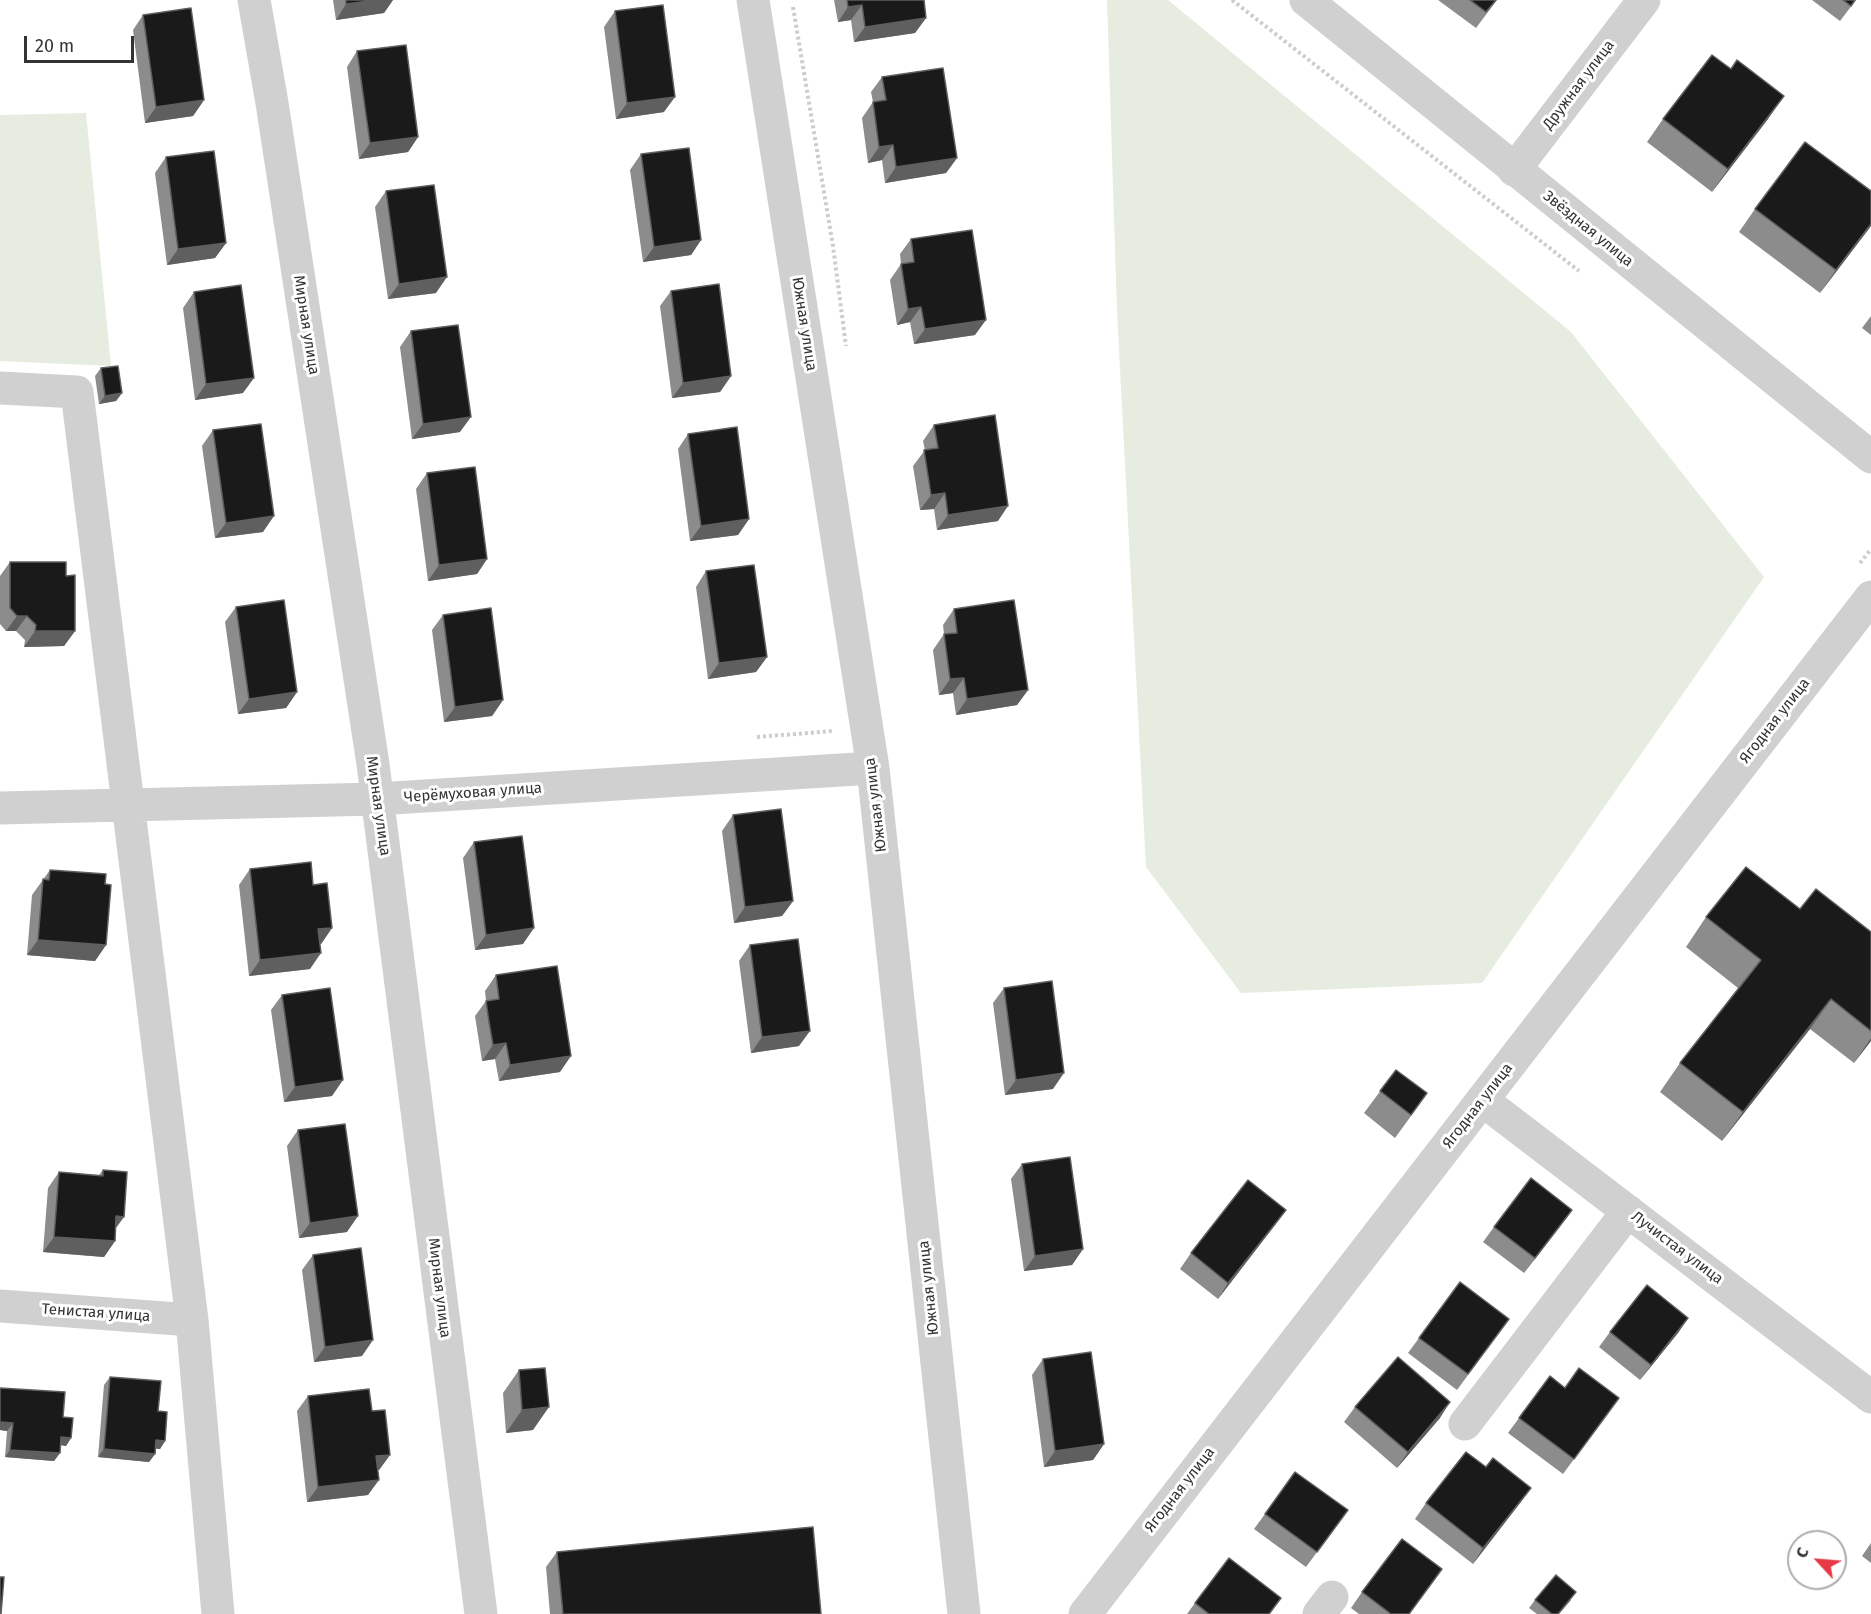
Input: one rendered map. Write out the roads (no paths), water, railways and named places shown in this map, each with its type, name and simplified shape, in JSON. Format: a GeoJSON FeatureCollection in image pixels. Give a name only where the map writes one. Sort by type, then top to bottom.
{"type":"FeatureCollection","features":[{"type":"Feature","properties":{"kind":"street","name":"Мирная улица"},"geometry":{"type":"LineString","coordinates":[[254,0],[272,103],[377,799],[481,1614]]}},
{"type":"Feature","properties":{"kind":"street","name":"Южная улица"},"geometry":{"type":"LineString","coordinates":[[753,0],[873,768],[964,1614]]}},
{"type":"Feature","properties":{"kind":"street","name":"Звёздная улица"},"geometry":{"type":"LineString","coordinates":[[1306,0],[1871,457]]}},
{"type":"Feature","properties":{"kind":"street","name":"Дружная улица"},"geometry":{"type":"LineString","coordinates":[[1514,170],[1644,0]]}},
{"type":"Feature","properties":{"kind":"street"},"geometry":{"type":"LineString","coordinates":[[0,388],[77,392],[192,1320],[218,1614]]}},
{"type":"Feature","properties":{"kind":"street","name":"Ягодная улица"},"geometry":{"type":"LineString","coordinates":[[1085,1614],[1871,597]]}},
{"type":"Feature","properties":{"kind":"street","name":"Черёмуховая улица"},"geometry":{"type":"LineString","coordinates":[[0,808],[377,799],[873,768]]}},
{"type":"Feature","properties":{"kind":"street","name":"Лучистая улица"},"geometry":{"type":"LineString","coordinates":[[1482,1100],[1871,1397]]}},
{"type":"Feature","properties":{"kind":"street"},"geometry":{"type":"LineString","coordinates":[[1465,1424],[1628,1211]]}},
{"type":"Feature","properties":{"kind":"street","name":"Тенистая улица"},"geometry":{"type":"LineString","coordinates":[[0,1306],[192,1320]]}}]}
